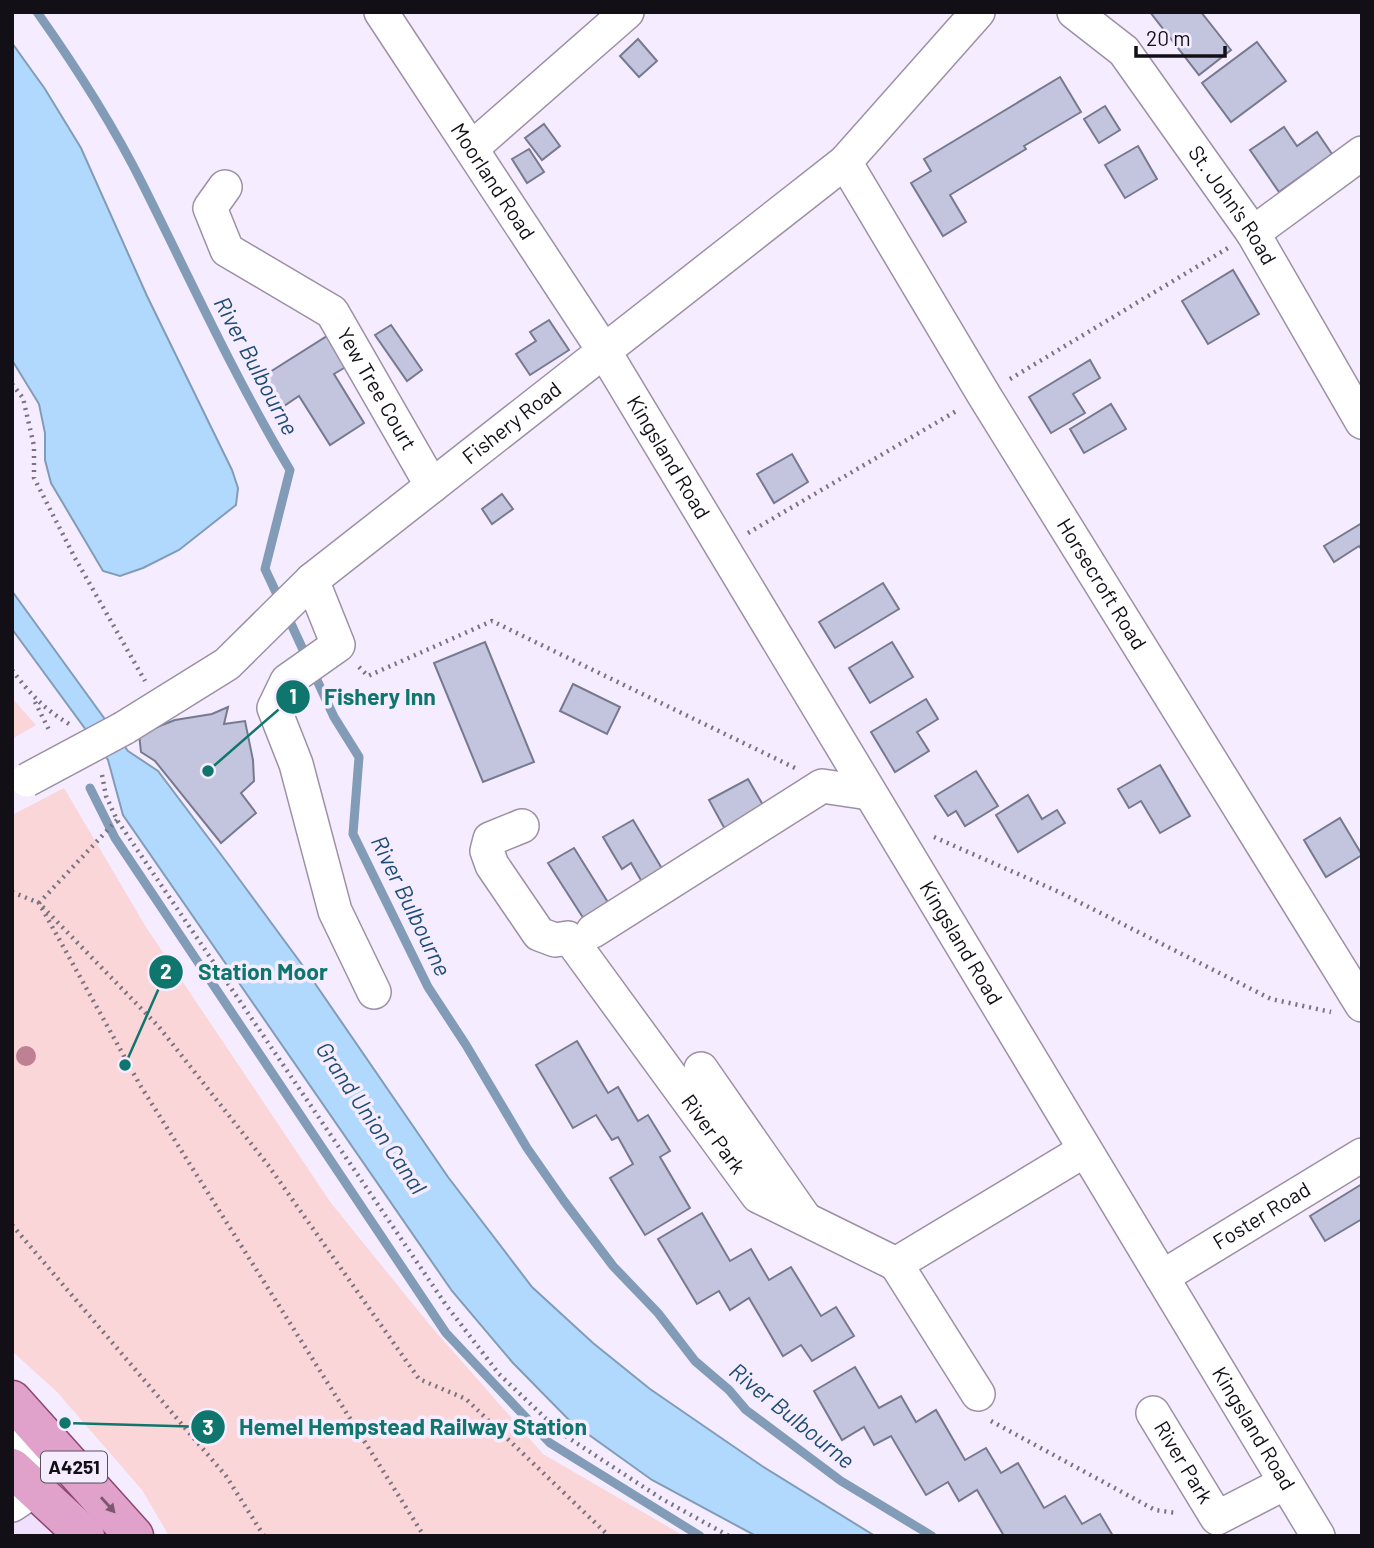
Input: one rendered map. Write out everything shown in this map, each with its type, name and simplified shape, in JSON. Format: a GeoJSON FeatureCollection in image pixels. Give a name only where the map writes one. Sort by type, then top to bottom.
{"type":"FeatureCollection","features":[{"type":"Feature","properties":{"kind":"main road","name":"A4251"},"geometry":{"type":"LineString","coordinates":[[14,1402],[134,1536]]}},
{"type":"Feature","properties":{"kind":"main road","name":"A4251"},"geometry":{"type":"LineString","coordinates":[[19,1487],[86,1536]]}},
{"type":"Feature","properties":{"kind":"street","name":"Moorland Road"},"geometry":{"type":"LineString","coordinates":[[381,12],[604,351]]}},
{"type":"Feature","properties":{"kind":"street"},"geometry":{"type":"LineString","coordinates":[[472,148],[627,12]]}},
{"type":"Feature","properties":{"kind":"street","name":"Fishery Road"},"geometry":{"type":"LineString","coordinates":[[20,784],[124,728],[227,664],[312,580],[845,162],[978,12]]}},
{"type":"Feature","properties":{"kind":"street","name":"St. John's Road"},"geometry":{"type":"LineString","coordinates":[[1074,12],[1124,51],[1253,233],[1362,422]]}},
{"type":"Feature","properties":{"kind":"street"},"geometry":{"type":"LineString","coordinates":[[1253,233],[1362,153]]}},
{"type":"Feature","properties":{"kind":"street","name":"Horsecroft Road"},"geometry":{"type":"LineString","coordinates":[[845,162],[1349,1009]]}},
{"type":"Feature","properties":{"kind":"street","name":"Yew Tree Court"},"geometry":{"type":"LineString","coordinates":[[225,187],[210,208],[227,250],[332,312],[432,486]]}},
{"type":"Feature","properties":{"kind":"street","name":"Kingsland Road"},"geometry":{"type":"LineString","coordinates":[[604,351],[1318,1536]]}},
{"type":"Feature","properties":{"kind":"street"},"geometry":{"type":"LineString","coordinates":[[312,580],[338,645],[287,681],[274,708],[296,764],[335,911],[374,992]]}},
{"type":"Feature","properties":{"kind":"street"},"geometry":{"type":"LineString","coordinates":[[522,825],[490,839],[488,851],[492,864],[539,934],[555,940],[568,937],[585,940],[822,786],[869,793]]}},
{"type":"Feature","properties":{"kind":"street","name":"River Park"},"geometry":{"type":"LineString","coordinates":[[585,940],[758,1196],[896,1264]]}},
{"type":"Feature","properties":{"kind":"street"},"geometry":{"type":"LineString","coordinates":[[701,1069],[805,1219]]}},
{"type":"Feature","properties":{"kind":"street"},"geometry":{"type":"LineString","coordinates":[[978,1394],[896,1264],[1084,1150]]}},
{"type":"Feature","properties":{"kind":"street","name":"Foster Road"},"geometry":{"type":"LineString","coordinates":[[1162,1277],[1362,1155]]}},
{"type":"Feature","properties":{"kind":"street"},"geometry":{"type":"LineString","coordinates":[[14,1402],[16,1424],[44,1464],[19,1487]]}},
{"type":"Feature","properties":{"kind":"street","name":"River Park"},"geometry":{"type":"LineString","coordinates":[[1153,1413],[1217,1518],[1285,1483]]}},
{"type":"Feature","properties":{"kind":"path"},"geometry":{"type":"LineString","coordinates":[[723,548],[1253,233]]}},
{"type":"Feature","properties":{"kind":"path"},"geometry":{"type":"LineString","coordinates":[[12,384],[23,398],[34,446],[34,478],[135,666],[162,705]]}},
{"type":"Feature","properties":{"kind":"path"},"geometry":{"type":"LineString","coordinates":[[338,645],[368,676],[492,621],[796,769]]}},
{"type":"Feature","properties":{"kind":"path"},"geometry":{"type":"LineString","coordinates":[[12,670],[33,698],[55,717],[68,723],[75,734]]}},
{"type":"Feature","properties":{"kind":"path"},"geometry":{"type":"LineString","coordinates":[[95,764],[102,774],[106,796],[117,820],[446,1305],[499,1374],[561,1433],[662,1499],[729,1536]]}},
{"type":"Feature","properties":{"kind":"path"},"geometry":{"type":"LineString","coordinates":[[39,903],[117,820]]}},
{"type":"Feature","properties":{"kind":"path"},"geometry":{"type":"LineString","coordinates":[[892,829],[930,835],[1059,892],[1271,999],[1349,1009]]}},
{"type":"Feature","properties":{"kind":"path"},"geometry":{"type":"LineString","coordinates":[[12,892],[39,903],[159,1027],[268,1166],[419,1379],[466,1399],[609,1536]]}},
{"type":"Feature","properties":{"kind":"path"},"geometry":{"type":"LineString","coordinates":[[39,903],[139,1084],[424,1536]]}},
{"type":"Feature","properties":{"kind":"path"},"geometry":{"type":"LineString","coordinates":[[12,1225],[226,1476],[264,1536]]}},
{"type":"Feature","properties":{"kind":"path"},"geometry":{"type":"LineString","coordinates":[[978,1394],[981,1415],[1155,1510],[1217,1518]]}},
{"type":"Feature","properties":{"kind":"shaded area"},"geometry":{"type":"Polygon","coordinates":[[[12,698],[36,725],[12,739],[12,698]]]}},
{"type":"Feature","properties":{"kind":"shaded area"},"geometry":{"type":"Polygon","coordinates":[[[64,788],[146,927],[331,1203],[429,1324],[543,1454],[684,1536],[169,1536],[142,1490],[57,1392],[12,1351],[12,815],[64,788]]]}},
{"type":"Feature","properties":{"kind":"shaded area"},"geometry":{"type":"Polygon","coordinates":[[[12,1489],[62,1536],[12,1536],[12,1489]]]}},
{"type":"Feature","properties":{"kind":"water"},"geometry":{"type":"Polygon","coordinates":[[[12,43],[45,89],[81,148],[147,296],[232,470],[238,488],[236,505],[179,550],[120,576],[103,571],[51,483],[45,460],[45,433],[39,404],[12,360],[12,43]]]}},
{"type":"Feature","properties":{"kind":"water","name":"Grand Union Canal"},"geometry":{"type":"Polygon","coordinates":[[[12,591],[128,751],[158,771],[228,864],[303,966],[448,1177],[532,1287],[593,1343],[650,1389],[762,1466],[875,1536],[756,1536],[652,1480],[571,1422],[513,1363],[452,1291],[123,815],[108,760],[12,629],[12,591]]]}},
{"type":"Feature","properties":{"kind":"building"},"geometry":{"type":"Polygon","coordinates":[[[1150,12],[1201,12],[1231,50],[1199,75],[1150,12]]]}},
{"type":"Feature","properties":{"kind":"building"},"geometry":{"type":"Polygon","coordinates":[[[638,39],[657,61],[639,77],[620,56],[638,39]]]}},
{"type":"Feature","properties":{"kind":"building"},"geometry":{"type":"Polygon","coordinates":[[[1257,42],[1286,81],[1231,122],[1202,83],[1257,42]]]}},
{"type":"Feature","properties":{"kind":"building"},"geometry":{"type":"Polygon","coordinates":[[[1060,77],[1081,112],[950,195],[966,222],[943,236],[911,183],[931,171],[924,159],[1060,77]]]}},
{"type":"Feature","properties":{"kind":"building"},"geometry":{"type":"Polygon","coordinates":[[[1105,106],[1120,130],[1099,143],[1084,119],[1105,106]]]}},
{"type":"Feature","properties":{"kind":"building"},"geometry":{"type":"Polygon","coordinates":[[[544,124],[560,146],[542,160],[525,138],[544,124]]]}},
{"type":"Feature","properties":{"kind":"building"},"geometry":{"type":"Polygon","coordinates":[[[1284,127],[1297,146],[1317,132],[1332,154],[1279,192],[1250,150],[1284,127]]]}},
{"type":"Feature","properties":{"kind":"building"},"geometry":{"type":"Polygon","coordinates":[[[1138,146],[1157,179],[1125,198],[1105,165],[1138,146]]]}},
{"type":"Feature","properties":{"kind":"building"},"geometry":{"type":"Polygon","coordinates":[[[529,149],[544,172],[527,183],[512,159],[529,149]]]}},
{"type":"Feature","properties":{"kind":"building"},"geometry":{"type":"Polygon","coordinates":[[[1233,270],[1259,314],[1208,344],[1182,301],[1233,270]]]}},
{"type":"Feature","properties":{"kind":"building"},"geometry":{"type":"Polygon","coordinates":[[[549,320],[569,350],[530,375],[516,354],[536,341],[530,332],[549,320]]]}},
{"type":"Feature","properties":{"kind":"building"},"geometry":{"type":"Polygon","coordinates":[[[391,325],[422,370],[407,381],[375,335],[391,325]]]}},
{"type":"Feature","properties":{"kind":"building"},"geometry":{"type":"Polygon","coordinates":[[[335,331],[354,362],[334,374],[364,423],[330,445],[299,396],[281,408],[262,377],[335,331]]]}},
{"type":"Feature","properties":{"kind":"building"},"geometry":{"type":"Polygon","coordinates":[[[1090,360],[1100,378],[1073,394],[1085,413],[1051,433],[1029,397],[1090,360]]]}},
{"type":"Feature","properties":{"kind":"building"},"geometry":{"type":"Polygon","coordinates":[[[1111,404],[1126,429],[1084,453],[1070,429],[1111,404]]]}},
{"type":"Feature","properties":{"kind":"building"},"geometry":{"type":"Polygon","coordinates":[[[792,454],[808,482],[774,503],[757,474],[792,454]]]}},
{"type":"Feature","properties":{"kind":"building"},"geometry":{"type":"Polygon","coordinates":[[[502,494],[513,509],[492,524],[482,509],[502,494]]]}},
{"type":"Feature","properties":{"kind":"building"},"geometry":{"type":"Polygon","coordinates":[[[1362,523],[1362,550],[1359,546],[1334,562],[1324,546],[1362,523]]]}},
{"type":"Feature","properties":{"kind":"building"},"geometry":{"type":"Polygon","coordinates":[[[883,583],[899,609],[835,648],[819,622],[883,583]]]}},
{"type":"Feature","properties":{"kind":"building"},"geometry":{"type":"Polygon","coordinates":[[[485,642],[534,762],[483,782],[434,663],[485,642]]]}},
{"type":"Feature","properties":{"kind":"building"},"geometry":{"type":"Polygon","coordinates":[[[892,642],[913,677],[870,703],[849,668],[892,642]]]}},
{"type":"Feature","properties":{"kind":"building"},"geometry":{"type":"Polygon","coordinates":[[[573,684],[620,707],[607,734],[560,711],[573,684]]]}},
{"type":"Feature","properties":{"kind":"building"},"geometry":{"type":"Polygon","coordinates":[[[926,699],[938,719],[917,732],[929,751],[895,772],[871,732],[926,699]]]}},
{"type":"Feature","properties":{"kind":"building"},"geometry":{"type":"Polygon","coordinates":[[[228,707],[224,724],[245,721],[253,760],[254,781],[241,793],[256,813],[221,843],[155,761],[141,752],[139,734],[175,720],[212,714],[228,707]]]}},
{"type":"Feature","properties":{"kind":"building"},"geometry":{"type":"Polygon","coordinates":[[[1160,765],[1190,816],[1160,833],[1141,801],[1129,808],[1118,789],[1160,765]]]}},
{"type":"Feature","properties":{"kind":"building"},"geometry":{"type":"Polygon","coordinates":[[[976,771],[998,806],[965,826],[956,811],[948,816],[935,796],[976,771]]]}},
{"type":"Feature","properties":{"kind":"building"},"geometry":{"type":"Polygon","coordinates":[[[748,779],[767,812],[727,833],[709,800],[748,779]]]}},
{"type":"Feature","properties":{"kind":"building"},"geometry":{"type":"Polygon","coordinates":[[[1028,795],[1042,819],[1057,810],[1065,823],[1018,852],[996,815],[1028,795]]]}},
{"type":"Feature","properties":{"kind":"building"},"geometry":{"type":"Polygon","coordinates":[[[1340,818],[1362,855],[1326,877],[1304,840],[1340,818]]]}},
{"type":"Feature","properties":{"kind":"building"},"geometry":{"type":"Polygon","coordinates":[[[633,820],[667,877],[646,889],[631,863],[622,869],[603,837],[633,820]]]}},
{"type":"Feature","properties":{"kind":"building"},"geometry":{"type":"Polygon","coordinates":[[[574,848],[614,912],[589,927],[548,863],[574,848]]]}},
{"type":"Feature","properties":{"kind":"building"},"geometry":{"type":"Polygon","coordinates":[[[577,1041],[608,1093],[618,1087],[638,1121],[648,1115],[670,1151],[660,1157],[690,1208],[645,1235],[610,1178],[633,1164],[618,1137],[612,1140],[596,1115],[573,1128],[536,1065],[577,1041]]]}},
{"type":"Feature","properties":{"kind":"building"},"geometry":{"type":"Polygon","coordinates":[[[1362,1184],[1362,1219],[1325,1241],[1310,1216],[1362,1184]]]}},
{"type":"Feature","properties":{"kind":"building"},"geometry":{"type":"Polygon","coordinates":[[[702,1213],[730,1261],[751,1249],[769,1280],[791,1267],[821,1316],[836,1307],[854,1336],[812,1361],[801,1345],[783,1356],[749,1298],[730,1310],[719,1291],[697,1304],[658,1239],[702,1213]]]}},
{"type":"Feature","properties":{"kind":"building"},"geometry":{"type":"Polygon","coordinates":[[[855,1367],[879,1408],[901,1396],[916,1422],[936,1410],[965,1460],[986,1448],[1001,1473],[1018,1463],[1044,1508],[1065,1496],[1082,1524],[1100,1514],[1113,1536],[1004,1536],[977,1490],[959,1501],[948,1482],[926,1495],[891,1436],[874,1445],[864,1427],[842,1440],[814,1391],[855,1367]]]}},
{"type":"Feature","properties":{"kind":"waterway","name":"River Bulbourne"},"geometry":{"type":"LineString","coordinates":[[37,12],[80,75],[119,140],[232,365],[290,470],[265,569],[281,603]]}},
{"type":"Feature","properties":{"kind":"waterway","name":"River Bulbourne"},"geometry":{"type":"LineString","coordinates":[[287,615],[334,717],[359,757],[353,834],[428,987],[527,1148],[564,1201],[613,1266],[658,1313],[695,1361],[729,1390],[746,1410],[841,1481],[932,1536]]}},
{"type":"Feature","properties":{"kind":"waterway"},"geometry":{"type":"LineString","coordinates":[[90,788],[115,838],[446,1333],[550,1443],[700,1536]]}},
{"type":"Feature","properties":{"kind":"place","name":"Fishery Inn"},"geometry":{"type":"Point","coordinates":[208,771]}},
{"type":"Feature","properties":{"kind":"place","name":"Station Moor"},"geometry":{"type":"Point","coordinates":[125,1065]}},
{"type":"Feature","properties":{"kind":"place","name":"Hemel Hempstead Railway Station"},"geometry":{"type":"Point","coordinates":[65,1423]}}]}
